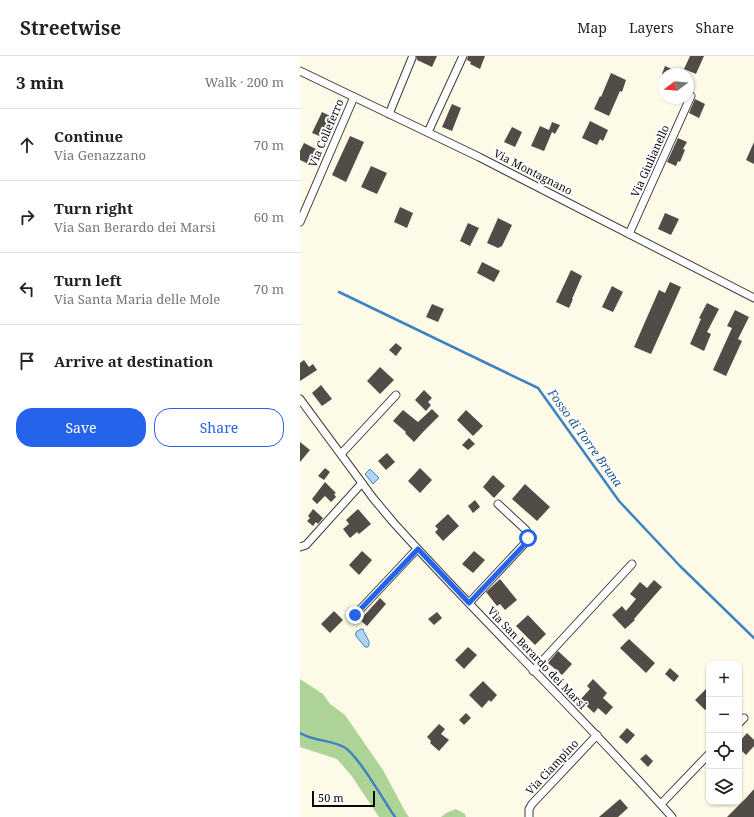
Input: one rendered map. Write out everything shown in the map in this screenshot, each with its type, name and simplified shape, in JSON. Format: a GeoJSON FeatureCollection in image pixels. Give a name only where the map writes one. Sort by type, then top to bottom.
{"type":"FeatureCollection","features":[{"type":"Feature","properties":{"kind":"street"},"geometry":{"type":"LineString","coordinates":[[428,132],[463,56]]}},
{"type":"Feature","properties":{"kind":"street"},"geometry":{"type":"LineString","coordinates":[[389,114],[412,58]]}},
{"type":"Feature","properties":{"kind":"street","name":"Via Montagnano"},"geometry":{"type":"LineString","coordinates":[[300,71],[480,157],[754,298]]}},
{"type":"Feature","properties":{"kind":"street","name":"Via Colleferro"},"geometry":{"type":"LineString","coordinates":[[300,222],[354,97]]}},
{"type":"Feature","properties":{"kind":"street","name":"Via Giulianello"},"geometry":{"type":"LineString","coordinates":[[629,234],[686,104]]}},
{"type":"Feature","properties":{"kind":"street"},"geometry":{"type":"LineString","coordinates":[[341,454],[396,395]]}},
{"type":"Feature","properties":{"kind":"street","name":"Via San Berardo dei Marsi"},"geometry":{"type":"LineString","coordinates":[[300,399],[385,513],[533,671],[597,735],[672,817]]}},
{"type":"Feature","properties":{"kind":"street"},"geometry":{"type":"LineString","coordinates":[[300,547],[306,544],[362,483]]}},
{"type":"Feature","properties":{"kind":"street"},"geometry":{"type":"LineString","coordinates":[[469,603],[528,540],[526,530],[498,504]]}},
{"type":"Feature","properties":{"kind":"street"},"geometry":{"type":"LineString","coordinates":[[355,615],[418,549]]}},
{"type":"Feature","properties":{"kind":"street"},"geometry":{"type":"LineString","coordinates":[[533,671],[632,564]]}},
{"type":"Feature","properties":{"kind":"street","name":"Via Ciampino"},"geometry":{"type":"LineString","coordinates":[[529,817],[529,809],[532,804],[597,735]]}},
{"type":"Feature","properties":{"kind":"street"},"geometry":{"type":"LineString","coordinates":[[660,804],[706,757]]}},
{"type":"Feature","properties":{"kind":"green space"},"geometry":{"type":"Polygon","coordinates":[[[300,679],[323,694],[330,704],[345,715],[383,770],[409,817],[379,817],[351,775],[337,759],[300,747],[300,679]]]}},
{"type":"Feature","properties":{"kind":"green space"},"geometry":{"type":"Polygon","coordinates":[[[456,809],[465,814],[466,817],[441,817],[446,813],[456,809]]]}},
{"type":"Feature","properties":{"kind":"water"},"geometry":{"type":"Polygon","coordinates":[[[370,469],[379,478],[373,484],[365,474],[370,469]]]}},
{"type":"Feature","properties":{"kind":"water"},"geometry":{"type":"Polygon","coordinates":[[[363,629],[369,642],[368,647],[365,647],[356,636],[356,632],[363,629]]]}},
{"type":"Feature","properties":{"kind":"building"},"geometry":{"type":"Polygon","coordinates":[[[416,56],[437,56],[432,67],[417,60],[416,56]]]}},
{"type":"Feature","properties":{"kind":"building"},"geometry":{"type":"Polygon","coordinates":[[[468,56],[485,56],[480,69],[470,64],[471,62],[467,60],[468,56]]]}},
{"type":"Feature","properties":{"kind":"building"},"geometry":{"type":"Polygon","coordinates":[[[690,56],[704,56],[696,74],[694,73],[694,68],[684,68],[690,56]]]}},
{"type":"Feature","properties":{"kind":"building"},"geometry":{"type":"Polygon","coordinates":[[[611,73],[626,80],[622,92],[620,91],[609,116],[594,109],[600,96],[601,97],[611,73]]]}},
{"type":"Feature","properties":{"kind":"building"},"geometry":{"type":"Polygon","coordinates":[[[695,99],[705,104],[699,118],[689,113],[695,99]]]}},
{"type":"Feature","properties":{"kind":"building"},"geometry":{"type":"Polygon","coordinates":[[[452,104],[461,108],[452,131],[442,127],[452,104]]]}},
{"type":"Feature","properties":{"kind":"building"},"geometry":{"type":"Polygon","coordinates":[[[322,112],[336,119],[327,139],[312,133],[322,112]]]}},
{"type":"Feature","properties":{"kind":"building"},"geometry":{"type":"Polygon","coordinates":[[[590,121],[608,130],[603,141],[600,139],[597,145],[582,138],[590,121]]]}},
{"type":"Feature","properties":{"kind":"building"},"geometry":{"type":"Polygon","coordinates":[[[552,122],[560,125],[555,134],[552,132],[544,151],[531,146],[540,126],[549,130],[552,122]]]}},
{"type":"Feature","properties":{"kind":"building"},"geometry":{"type":"Polygon","coordinates":[[[512,127],[522,132],[515,147],[504,142],[512,127]]]}},
{"type":"Feature","properties":{"kind":"building"},"geometry":{"type":"Polygon","coordinates":[[[350,136],[364,142],[346,182],[332,175],[350,136]]]}},
{"type":"Feature","properties":{"kind":"building"},"geometry":{"type":"Polygon","coordinates":[[[678,138],[687,142],[683,149],[685,150],[680,162],[678,161],[676,166],[667,162],[678,138]]]}},
{"type":"Feature","properties":{"kind":"building"},"geometry":{"type":"Polygon","coordinates":[[[754,142],[754,164],[746,160],[754,142]]]}},
{"type":"Feature","properties":{"kind":"building"},"geometry":{"type":"Polygon","coordinates":[[[304,143],[316,149],[313,154],[318,157],[313,166],[300,160],[300,151],[304,143]]]}},
{"type":"Feature","properties":{"kind":"building"},"geometry":{"type":"Polygon","coordinates":[[[371,166],[387,173],[377,194],[361,187],[371,166]]]}},
{"type":"Feature","properties":{"kind":"building"},"geometry":{"type":"Polygon","coordinates":[[[400,207],[413,213],[407,228],[394,222],[400,207]]]}},
{"type":"Feature","properties":{"kind":"building"},"geometry":{"type":"Polygon","coordinates":[[[665,213],[679,219],[671,235],[658,229],[665,213]]]}},
{"type":"Feature","properties":{"kind":"building"},"geometry":{"type":"Polygon","coordinates":[[[498,218],[512,225],[502,246],[498,248],[487,243],[498,218]]]}},
{"type":"Feature","properties":{"kind":"building"},"geometry":{"type":"Polygon","coordinates":[[[468,223],[479,228],[470,246],[460,241],[468,223]]]}},
{"type":"Feature","properties":{"kind":"building"},"geometry":{"type":"Polygon","coordinates":[[[482,262],[500,271],[494,282],[477,273],[482,262]]]}},
{"type":"Feature","properties":{"kind":"building"},"geometry":{"type":"Polygon","coordinates":[[[571,270],[582,276],[569,308],[556,302],[571,270]]]}},
{"type":"Feature","properties":{"kind":"building"},"geometry":{"type":"Polygon","coordinates":[[[670,282],[681,287],[651,354],[634,347],[659,290],[665,293],[670,282]]]}},
{"type":"Feature","properties":{"kind":"building"},"geometry":{"type":"Polygon","coordinates":[[[612,286],[623,292],[613,312],[602,307],[612,286]]]}},
{"type":"Feature","properties":{"kind":"building"},"geometry":{"type":"Polygon","coordinates":[[[707,303],[719,309],[707,332],[711,334],[704,351],[690,344],[701,319],[699,318],[707,303]]]}},
{"type":"Feature","properties":{"kind":"building"},"geometry":{"type":"Polygon","coordinates":[[[432,304],[444,309],[438,322],[426,317],[432,304]]]}},
{"type":"Feature","properties":{"kind":"building"},"geometry":{"type":"Polygon","coordinates":[[[735,310],[749,317],[738,339],[742,341],[726,376],[713,370],[732,328],[727,326],[735,310]]]}},
{"type":"Feature","properties":{"kind":"building"},"geometry":{"type":"Polygon","coordinates":[[[396,343],[402,348],[396,356],[389,350],[396,343]]]}},
{"type":"Feature","properties":{"kind":"building"},"geometry":{"type":"Polygon","coordinates":[[[304,360],[309,367],[313,364],[317,370],[300,381],[300,363],[304,360]]]}},
{"type":"Feature","properties":{"kind":"building"},"geometry":{"type":"Polygon","coordinates":[[[380,367],[394,380],[380,394],[367,381],[380,367]]]}},
{"type":"Feature","properties":{"kind":"building"},"geometry":{"type":"Polygon","coordinates":[[[321,385],[332,399],[322,406],[312,393],[321,385]]]}},
{"type":"Feature","properties":{"kind":"building"},"geometry":{"type":"Polygon","coordinates":[[[424,390],[432,398],[428,402],[431,405],[426,411],[415,400],[424,390]]]}},
{"type":"Feature","properties":{"kind":"building"},"geometry":{"type":"Polygon","coordinates":[[[432,409],[439,416],[414,442],[405,433],[406,432],[393,421],[403,410],[418,422],[432,409]]]}},
{"type":"Feature","properties":{"kind":"building"},"geometry":{"type":"Polygon","coordinates":[[[466,410],[483,426],[473,436],[457,420],[466,410]]]}},
{"type":"Feature","properties":{"kind":"building"},"geometry":{"type":"Polygon","coordinates":[[[469,438],[475,444],[468,450],[462,445],[469,438]]]}},
{"type":"Feature","properties":{"kind":"building"},"geometry":{"type":"Polygon","coordinates":[[[300,442],[310,450],[300,462],[300,442]]]}},
{"type":"Feature","properties":{"kind":"building"},"geometry":{"type":"Polygon","coordinates":[[[387,453],[395,462],[386,470],[378,461],[387,453]]]}},
{"type":"Feature","properties":{"kind":"building"},"geometry":{"type":"Polygon","coordinates":[[[325,468],[330,472],[324,480],[318,476],[325,468]]]}},
{"type":"Feature","properties":{"kind":"building"},"geometry":{"type":"Polygon","coordinates":[[[420,468],[432,480],[420,493],[408,481],[420,468]]]}},
{"type":"Feature","properties":{"kind":"building"},"geometry":{"type":"Polygon","coordinates":[[[493,475],[505,486],[494,498],[483,487],[493,475]]]}},
{"type":"Feature","properties":{"kind":"building"},"geometry":{"type":"Polygon","coordinates":[[[325,482],[336,493],[334,494],[336,497],[331,502],[325,496],[317,504],[312,499],[325,482]]]}},
{"type":"Feature","properties":{"kind":"building"},"geometry":{"type":"Polygon","coordinates":[[[525,484],[550,507],[537,521],[512,499],[525,484]]]}},
{"type":"Feature","properties":{"kind":"building"},"geometry":{"type":"Polygon","coordinates":[[[475,500],[480,507],[473,513],[468,506],[475,500]]]}},
{"type":"Feature","properties":{"kind":"building"},"geometry":{"type":"Polygon","coordinates":[[[313,509],[323,518],[318,524],[316,522],[313,526],[307,521],[310,518],[308,516],[313,509]]]}},
{"type":"Feature","properties":{"kind":"building"},"geometry":{"type":"Polygon","coordinates":[[[358,509],[371,524],[359,534],[357,532],[350,538],[343,529],[349,524],[346,520],[358,509]]]}},
{"type":"Feature","properties":{"kind":"building"},"geometry":{"type":"Polygon","coordinates":[[[448,514],[459,526],[443,541],[435,532],[438,529],[435,526],[448,514]]]}},
{"type":"Feature","properties":{"kind":"building"},"geometry":{"type":"Polygon","coordinates":[[[362,551],[372,560],[359,575],[349,565],[362,551]]]}},
{"type":"Feature","properties":{"kind":"building"},"geometry":{"type":"Polygon","coordinates":[[[474,551],[485,560],[473,573],[462,564],[474,551]]]}},
{"type":"Feature","properties":{"kind":"building"},"geometry":{"type":"Polygon","coordinates":[[[500,579],[517,600],[505,610],[500,604],[497,606],[486,592],[500,579]]]}},
{"type":"Feature","properties":{"kind":"building"},"geometry":{"type":"Polygon","coordinates":[[[654,580],[662,587],[634,619],[635,620],[625,629],[612,615],[622,606],[626,611],[636,599],[630,594],[640,582],[647,588],[654,580]]]}},
{"type":"Feature","properties":{"kind":"building"},"geometry":{"type":"Polygon","coordinates":[[[380,598],[386,604],[367,626],[360,620],[380,598]]]}},
{"type":"Feature","properties":{"kind":"building"},"geometry":{"type":"Polygon","coordinates":[[[334,611],[343,620],[330,633],[321,624],[334,611]]]}},
{"type":"Feature","properties":{"kind":"building"},"geometry":{"type":"Polygon","coordinates":[[[437,612],[442,618],[434,625],[428,619],[437,612]]]}},
{"type":"Feature","properties":{"kind":"building"},"geometry":{"type":"Polygon","coordinates":[[[528,615],[546,634],[535,645],[516,626],[528,615]]]}},
{"type":"Feature","properties":{"kind":"building"},"geometry":{"type":"Polygon","coordinates":[[[629,639],[655,663],[646,673],[620,648],[629,639]]]}},
{"type":"Feature","properties":{"kind":"building"},"geometry":{"type":"Polygon","coordinates":[[[468,647],[477,655],[464,669],[455,660],[468,647]]]}},
{"type":"Feature","properties":{"kind":"building"},"geometry":{"type":"Polygon","coordinates":[[[558,651],[572,664],[562,675],[548,663],[558,651]]]}},
{"type":"Feature","properties":{"kind":"building"},"geometry":{"type":"Polygon","coordinates":[[[670,668],[679,676],[674,682],[665,674],[670,668]]]}},
{"type":"Feature","properties":{"kind":"building"},"geometry":{"type":"Polygon","coordinates":[[[593,679],[607,693],[603,698],[613,707],[606,715],[598,708],[594,713],[580,700],[590,689],[587,686],[593,679]]]}},
{"type":"Feature","properties":{"kind":"building"},"geometry":{"type":"Polygon","coordinates":[[[483,681],[497,695],[491,702],[489,700],[482,708],[469,695],[483,681]]]}},
{"type":"Feature","properties":{"kind":"building"},"geometry":{"type":"Polygon","coordinates":[[[706,689],[705,710],[695,700],[706,689]]]}},
{"type":"Feature","properties":{"kind":"building"},"geometry":{"type":"Polygon","coordinates":[[[466,713],[471,718],[464,725],[459,720],[466,713]]]}},
{"type":"Feature","properties":{"kind":"building"},"geometry":{"type":"Polygon","coordinates":[[[439,724],[445,729],[441,734],[449,740],[439,751],[430,743],[431,741],[427,737],[439,724]]]}},
{"type":"Feature","properties":{"kind":"building"},"geometry":{"type":"Polygon","coordinates":[[[627,728],[635,735],[627,744],[619,737],[627,728]]]}},
{"type":"Feature","properties":{"kind":"building"},"geometry":{"type":"Polygon","coordinates":[[[747,733],[754,740],[754,746],[746,755],[742,751],[742,739],[747,733]]]}},
{"type":"Feature","properties":{"kind":"building"},"geometry":{"type":"Polygon","coordinates":[[[646,754],[653,761],[648,767],[640,759],[646,754]]]}},
{"type":"Feature","properties":{"kind":"building"},"geometry":{"type":"Polygon","coordinates":[[[754,789],[754,817],[727,817],[739,805],[742,805],[742,802],[754,789]]]}},
{"type":"Feature","properties":{"kind":"building"},"geometry":{"type":"Polygon","coordinates":[[[620,799],[628,808],[618,817],[599,817],[620,799]]]}},
{"type":"Feature","properties":{"kind":"waterway","name":"Fosso di Torre Bruna"},"geometry":{"type":"LineString","coordinates":[[339,292],[538,388],[619,501],[680,566],[754,638]]}},
{"type":"Feature","properties":{"kind":"waterway"},"geometry":{"type":"LineString","coordinates":[[300,733],[311,738],[339,745],[350,752],[371,779],[395,817]]}},
{"type":"Feature","properties":{"kind":"route"},"geometry":{"type":"LineString","coordinates":[[355,615],[418,549],[469,603],[527,542],[528,538]]}}]}
